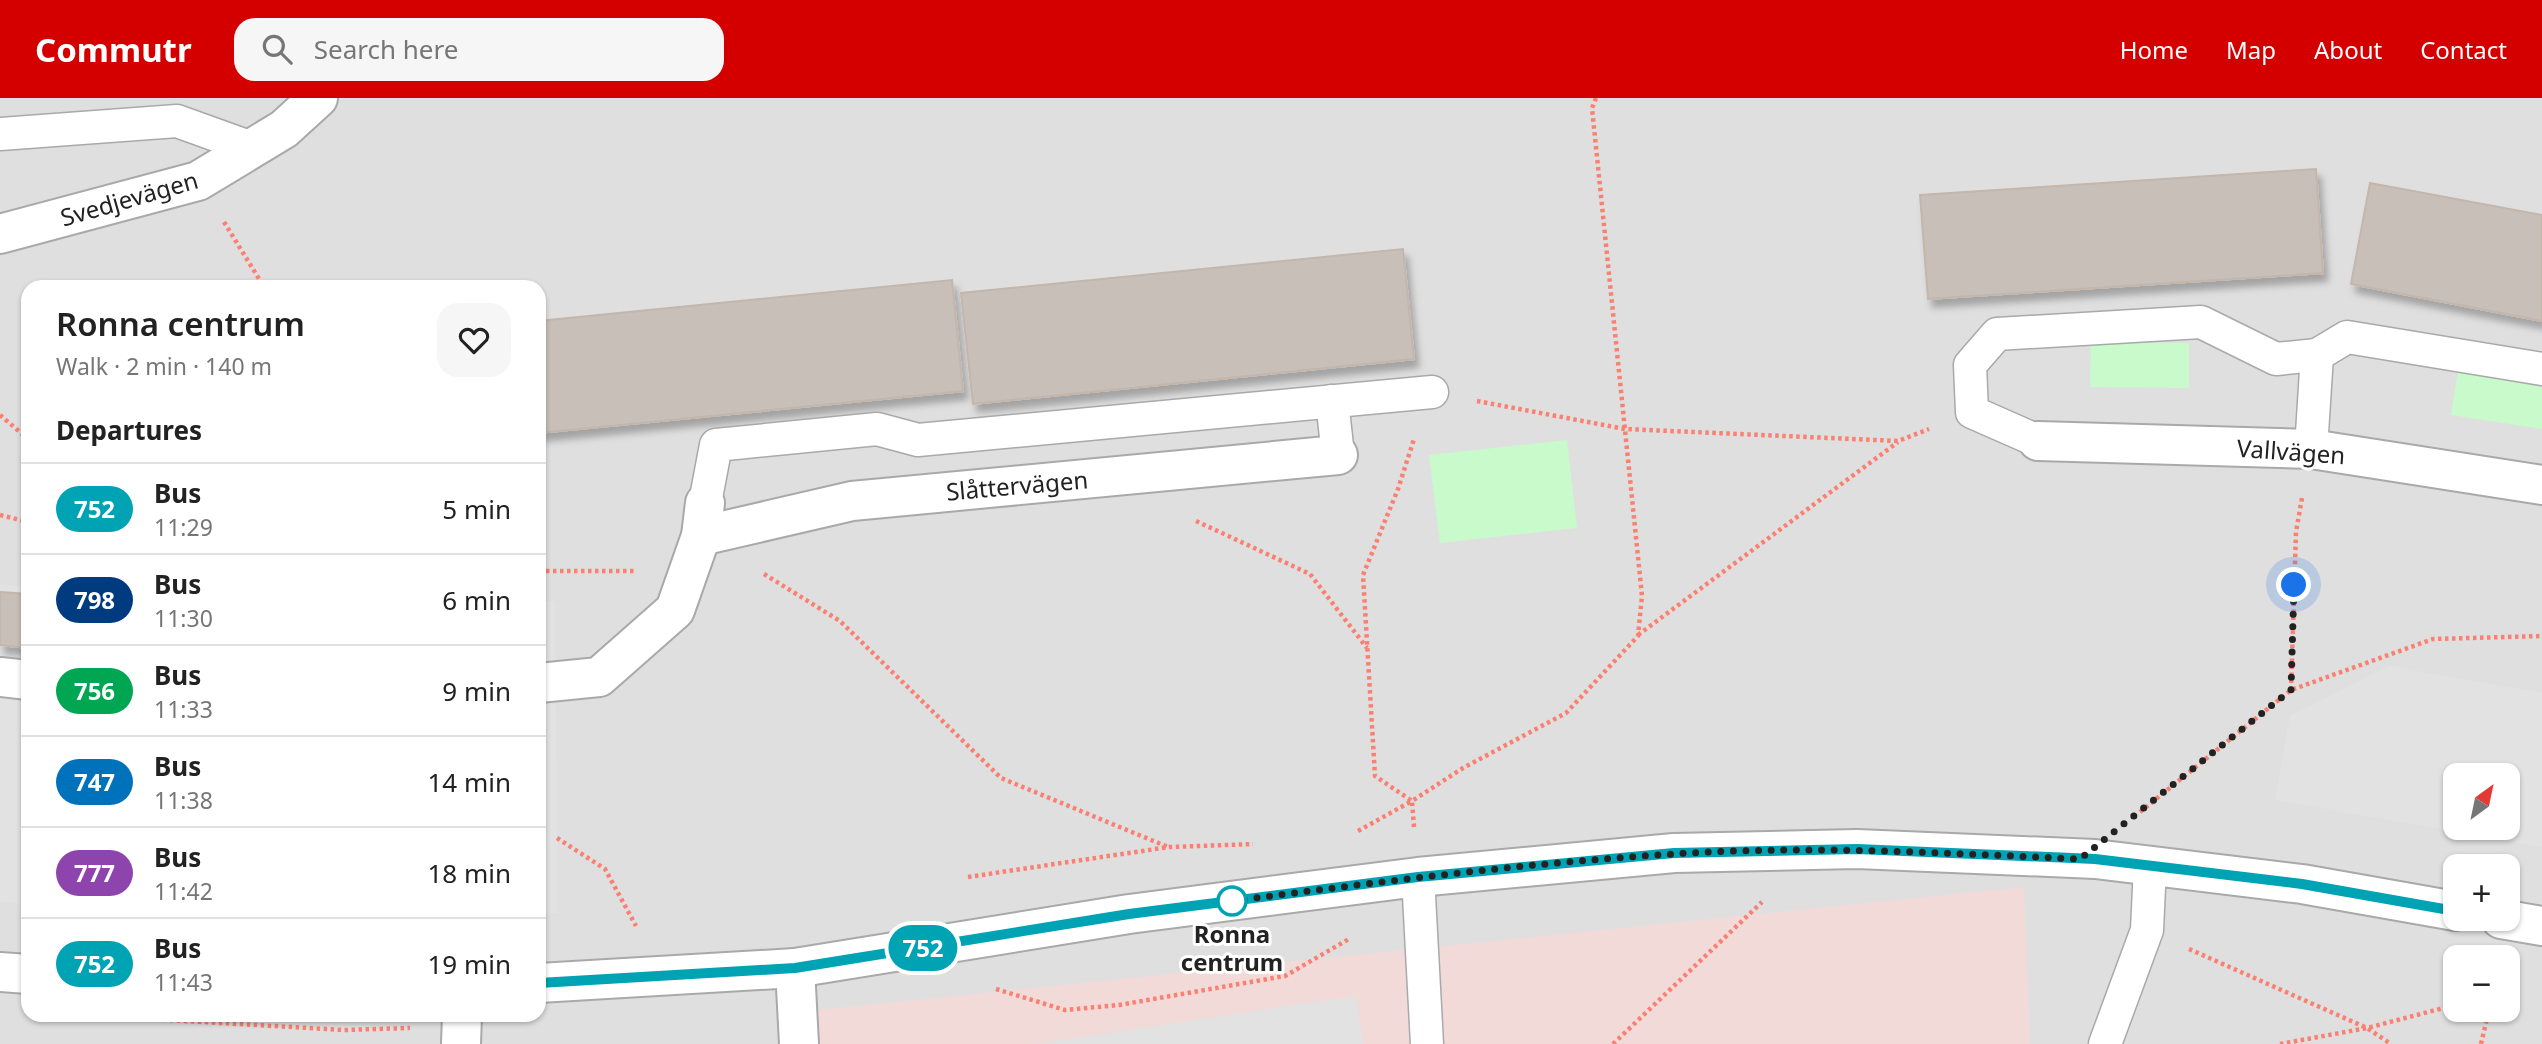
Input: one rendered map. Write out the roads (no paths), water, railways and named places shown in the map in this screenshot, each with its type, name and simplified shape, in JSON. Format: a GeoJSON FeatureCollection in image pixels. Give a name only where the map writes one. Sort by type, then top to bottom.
{"type":"FeatureCollection","features":[{"type":"Feature","properties":{"kind":"street","name":"Svedjevägen"},"geometry":{"type":"LineString","coordinates":[[0,234],[198,181],[284,129],[318,98]]}},
{"type":"Feature","properties":{"kind":"street","name":"Vallvägen"},"geometry":{"type":"LineString","coordinates":[[2038,441],[2311,449],[2542,485]]}},
{"type":"Feature","properties":{"kind":"street","name":"Slåttervägen"},"geometry":{"type":"LineString","coordinates":[[703,520],[852,501],[1338,455]]}},
{"type":"Feature","properties":{"kind":"street"},"geometry":{"type":"LineString","coordinates":[[546,682],[599,677],[675,610],[703,520]]}},
{"type":"Feature","properties":{"kind":"street"},"geometry":{"type":"LineString","coordinates":[[0,677],[21,679]]}},
{"type":"Feature","properties":{"kind":"street"},"geometry":{"type":"LineString","coordinates":[[546,983],[648,979],[795,968],[1129,914],[1419,894],[1674,853],[1857,849],[2080,859],[2302,884],[2443,909]]}},
{"type":"Feature","properties":{"kind":"street"},"geometry":{"type":"LineString","coordinates":[[2520,922],[2542,926]]}},
{"type":"Feature","properties":{"kind":"street"},"geometry":{"type":"LineString","coordinates":[[795,968],[799,1044]]}},
{"type":"Feature","properties":{"kind":"street"},"geometry":{"type":"LineString","coordinates":[[0,972],[21,974]]}},
{"type":"Feature","properties":{"kind":"lane"},"geometry":{"type":"LineString","coordinates":[[0,134],[177,121],[252,148]]}},
{"type":"Feature","properties":{"kind":"lane"},"geometry":{"type":"LineString","coordinates":[[2038,441],[1972,412],[1970,365],[1997,334],[2201,322],[2276,359],[2317,355],[2347,337],[2542,369]]}},
{"type":"Feature","properties":{"kind":"lane"},"geometry":{"type":"LineString","coordinates":[[2311,449],[2317,355]]}},
{"type":"Feature","properties":{"kind":"lane"},"geometry":{"type":"LineString","coordinates":[[703,520],[716,445],[877,429],[918,440],[1432,392]]}},
{"type":"Feature","properties":{"kind":"lane"},"geometry":{"type":"LineString","coordinates":[[1332,401],[1338,455]]}},
{"type":"Feature","properties":{"kind":"lane"},"geometry":{"type":"LineString","coordinates":[[2105,1044],[2147,930],[2150,866]]}},
{"type":"Feature","properties":{"kind":"lane"},"geometry":{"type":"LineString","coordinates":[[1419,894],[1427,1044]]}},
{"type":"Feature","properties":{"kind":"place","name":"Ronna centrum"},"geometry":{"type":"Point","coordinates":[1232,901]}}]}
